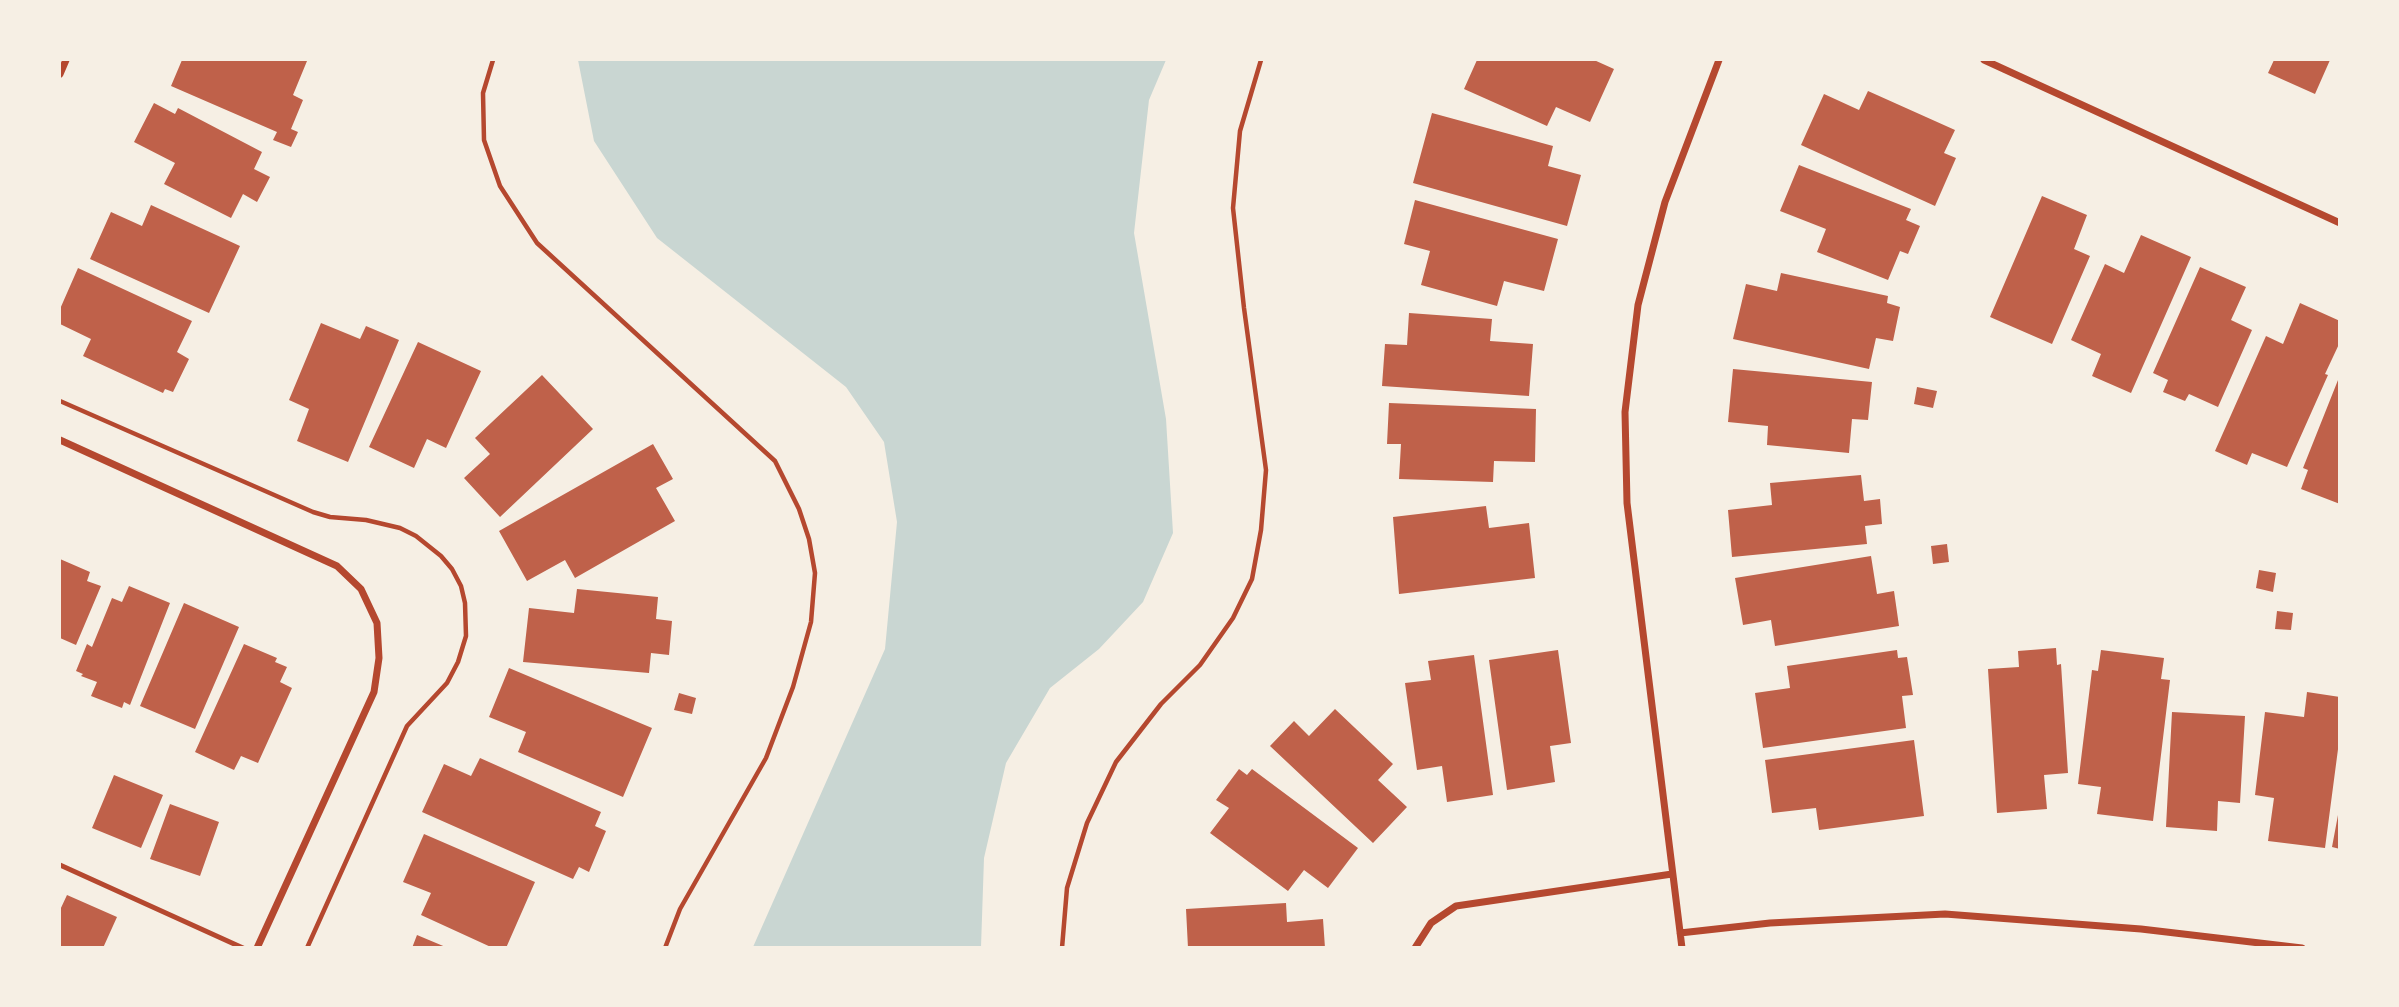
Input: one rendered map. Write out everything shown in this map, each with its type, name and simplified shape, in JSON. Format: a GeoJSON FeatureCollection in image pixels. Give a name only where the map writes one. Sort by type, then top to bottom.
{"type":"FeatureCollection","features":[{"type":"Feature","properties":{"kind":"street"},"geometry":{"type":"LineString","coordinates":[[60,74],[66,60]]}},
{"type":"Feature","properties":{"kind":"street"},"geometry":{"type":"LineString","coordinates":[[1682,947],[1627,503],[1625,412],[1638,305],[1665,202],[1719,60]]}},
{"type":"Feature","properties":{"kind":"street"},"geometry":{"type":"LineString","coordinates":[[1984,60],[2340,223]]}},
{"type":"Feature","properties":{"kind":"street"},"geometry":{"type":"LineString","coordinates":[[60,440],[337,566],[361,589],[377,623],[379,658],[374,692],[257,947]]}},
{"type":"Feature","properties":{"kind":"street"},"geometry":{"type":"LineString","coordinates":[[1415,947],[1431,923],[1456,906],[1672,874]]}},
{"type":"Feature","properties":{"kind":"street"},"geometry":{"type":"LineString","coordinates":[[1680,933],[1770,923],[1945,914],[2141,929],[2302,947]]}},
{"type":"Feature","properties":{"kind":"lane"},"geometry":{"type":"LineString","coordinates":[[60,865],[243,947]]}},
{"type":"Feature","properties":{"kind":"path"},"geometry":{"type":"LineString","coordinates":[[493,60],[483,93],[484,140],[500,186],[537,243],[775,461],[799,509],[809,539],[815,573],[811,622],[793,687],[766,758],[680,909],[664,947]]}},
{"type":"Feature","properties":{"kind":"path"},"geometry":{"type":"LineString","coordinates":[[1062,947],[1067,888],[1087,823],[1116,762],[1161,704],[1200,665],[1233,618],[1252,579],[1261,530],[1266,470],[1233,208],[1240,131],[1261,60]]}},
{"type":"Feature","properties":{"kind":"path"},"geometry":{"type":"LineString","coordinates":[[60,401],[313,512],[400,528],[416,536],[441,556],[461,586],[465,603],[466,636],[458,662],[447,682],[407,726],[307,947]]}},
{"type":"Feature","properties":{"kind":"shaded area"},"geometry":{"type":"Polygon","coordinates":[[[578,60],[1166,60],[1149,100],[1134,233],[1166,419],[1173,533],[1143,602],[1099,649],[1050,688],[1006,763],[984,858],[981,947],[753,947],[885,649],[897,522],[884,442],[846,387],[657,238],[594,141],[578,60]]]}},
{"type":"Feature","properties":{"kind":"building"},"geometry":{"type":"Polygon","coordinates":[[[182,60],[307,61],[293,95],[303,100],[291,129],[298,132],[291,147],[273,140],[277,132],[171,86],[182,60]]]}},
{"type":"Feature","properties":{"kind":"building"},"geometry":{"type":"Polygon","coordinates":[[[1477,60],[1594,60],[1614,69],[1590,122],[1556,107],[1547,126],[1464,89],[1477,60]]]}},
{"type":"Feature","properties":{"kind":"building"},"geometry":{"type":"Polygon","coordinates":[[[2274,60],[2330,60],[2315,94],[2268,73],[2274,60]]]}},
{"type":"Feature","properties":{"kind":"building"},"geometry":{"type":"Polygon","coordinates":[[[1868,91],[1955,130],[1944,153],[1956,158],[1935,206],[1801,145],[1824,94],[1859,110],[1868,91]]]}},
{"type":"Feature","properties":{"kind":"building"},"geometry":{"type":"Polygon","coordinates":[[[154,103],[175,114],[178,108],[262,152],[254,169],[270,177],[257,202],[243,194],[231,218],[164,184],[175,163],[134,142],[154,103]]]}},
{"type":"Feature","properties":{"kind":"building"},"geometry":{"type":"Polygon","coordinates":[[[1432,113],[1553,146],[1548,166],[1581,175],[1567,226],[1413,183],[1432,113]]]}},
{"type":"Feature","properties":{"kind":"building"},"geometry":{"type":"Polygon","coordinates":[[[1799,165],[1911,209],[1906,220],[1920,226],[1908,254],[1900,251],[1888,280],[1817,252],[1826,229],[1780,211],[1799,165]]]}},
{"type":"Feature","properties":{"kind":"building"},"geometry":{"type":"Polygon","coordinates":[[[2042,196],[2087,215],[2074,249],[2090,256],[2052,344],[1990,317],[2042,196]]]}},
{"type":"Feature","properties":{"kind":"building"},"geometry":{"type":"Polygon","coordinates":[[[1415,200],[1558,239],[1544,291],[1504,281],[1497,306],[1421,285],[1430,251],[1404,244],[1415,200]]]}},
{"type":"Feature","properties":{"kind":"building"},"geometry":{"type":"Polygon","coordinates":[[[151,205],[240,246],[209,313],[90,259],[111,212],[142,226],[151,205]]]}},
{"type":"Feature","properties":{"kind":"building"},"geometry":{"type":"Polygon","coordinates":[[[2141,235],[2191,257],[2131,393],[2092,376],[2101,354],[2071,340],[2105,264],[2124,273],[2141,235]]]}},
{"type":"Feature","properties":{"kind":"building"},"geometry":{"type":"Polygon","coordinates":[[[2200,267],[2246,287],[2231,320],[2252,330],[2218,407],[2189,394],[2185,401],[2163,392],[2168,380],[2153,373],[2200,267]]]}},
{"type":"Feature","properties":{"kind":"building"},"geometry":{"type":"Polygon","coordinates":[[[78,268],[192,321],[177,352],[189,359],[173,392],[165,389],[163,393],[83,356],[91,339],[60,324],[60,309],[78,268]]]}},
{"type":"Feature","properties":{"kind":"building"},"geometry":{"type":"Polygon","coordinates":[[[1781,273],[1888,296],[1887,303],[1900,307],[1893,341],[1876,338],[1869,369],[1733,339],[1746,284],[1777,291],[1781,273]]]}},
{"type":"Feature","properties":{"kind":"building"},"geometry":{"type":"Polygon","coordinates":[[[2300,303],[2340,321],[2340,342],[2287,467],[2252,453],[2247,465],[2215,451],[2266,336],[2283,344],[2300,303]]]}},
{"type":"Feature","properties":{"kind":"building"},"geometry":{"type":"Polygon","coordinates":[[[1409,313],[1492,319],[1490,341],[1533,344],[1529,396],[1382,386],[1385,344],[1407,345],[1409,313]]]}},
{"type":"Feature","properties":{"kind":"building"},"geometry":{"type":"Polygon","coordinates":[[[321,323],[360,339],[366,326],[399,340],[348,462],[297,441],[309,409],[289,400],[321,323]]]}},
{"type":"Feature","properties":{"kind":"building"},"geometry":{"type":"Polygon","coordinates":[[[418,342],[481,371],[446,448],[427,439],[414,468],[369,447],[418,342]]]}},
{"type":"Feature","properties":{"kind":"building"},"geometry":{"type":"Polygon","coordinates":[[[1733,369],[1872,382],[1868,420],[1852,419],[1849,453],[1767,445],[1768,426],[1728,422],[1733,369]]]}},
{"type":"Feature","properties":{"kind":"building"},"geometry":{"type":"Polygon","coordinates":[[[542,375],[593,429],[500,517],[464,478],[490,454],[475,438],[542,375]]]}},
{"type":"Feature","properties":{"kind":"building"},"geometry":{"type":"Polygon","coordinates":[[[2340,375],[2340,504],[2301,489],[2308,470],[2303,468],[2340,375]]]}},
{"type":"Feature","properties":{"kind":"building"},"geometry":{"type":"Polygon","coordinates":[[[1917,387],[1937,391],[1933,408],[1914,404],[1917,387]]]}},
{"type":"Feature","properties":{"kind":"building"},"geometry":{"type":"Polygon","coordinates":[[[1389,403],[1536,409],[1535,462],[1494,461],[1493,482],[1399,479],[1401,444],[1387,444],[1389,403]]]}},
{"type":"Feature","properties":{"kind":"building"},"geometry":{"type":"Polygon","coordinates":[[[653,444],[673,479],[656,488],[675,521],[575,578],[565,560],[527,581],[499,531],[653,444]]]}},
{"type":"Feature","properties":{"kind":"building"},"geometry":{"type":"Polygon","coordinates":[[[1861,475],[1864,501],[1880,499],[1882,524],[1865,526],[1867,544],[1732,557],[1728,510],[1772,505],[1770,483],[1861,475]]]}},
{"type":"Feature","properties":{"kind":"building"},"geometry":{"type":"Polygon","coordinates":[[[1486,506],[1489,528],[1529,523],[1535,578],[1399,594],[1393,517],[1486,506]]]}},
{"type":"Feature","properties":{"kind":"building"},"geometry":{"type":"Polygon","coordinates":[[[1947,544],[1949,562],[1933,564],[1931,546],[1947,544]]]}},
{"type":"Feature","properties":{"kind":"building"},"geometry":{"type":"Polygon","coordinates":[[[1871,556],[1877,594],[1894,591],[1899,626],[1775,646],[1771,620],[1743,625],[1735,578],[1871,556]]]}},
{"type":"Feature","properties":{"kind":"building"},"geometry":{"type":"Polygon","coordinates":[[[60,559],[90,572],[87,581],[101,586],[76,645],[60,638],[60,559]]]}},
{"type":"Feature","properties":{"kind":"building"},"geometry":{"type":"Polygon","coordinates":[[[2259,570],[2276,573],[2273,592],[2256,588],[2259,570]]]}},
{"type":"Feature","properties":{"kind":"building"},"geometry":{"type":"Polygon","coordinates":[[[129,586],[170,603],[130,705],[124,702],[122,708],[91,696],[97,682],[81,676],[83,674],[76,671],[87,644],[92,647],[112,598],[122,602],[129,586]]]}},
{"type":"Feature","properties":{"kind":"building"},"geometry":{"type":"Polygon","coordinates":[[[577,589],[658,597],[656,619],[672,621],[669,655],[651,653],[649,673],[523,662],[529,608],[574,613],[577,589]]]}},
{"type":"Feature","properties":{"kind":"building"},"geometry":{"type":"Polygon","coordinates":[[[184,603],[239,627],[195,729],[140,706],[184,603]]]}},
{"type":"Feature","properties":{"kind":"building"},"geometry":{"type":"Polygon","coordinates":[[[2277,611],[2293,613],[2291,630],[2275,629],[2277,611]]]}},
{"type":"Feature","properties":{"kind":"building"},"geometry":{"type":"Polygon","coordinates":[[[244,644],[277,658],[275,662],[287,667],[280,682],[292,688],[258,763],[241,756],[234,770],[195,752],[244,644]]]}},
{"type":"Feature","properties":{"kind":"building"},"geometry":{"type":"Polygon","coordinates":[[[2056,648],[2057,665],[2061,664],[2068,773],[2044,775],[2047,809],[1997,813],[1988,669],[2019,667],[2018,651],[2056,648]]]}},
{"type":"Feature","properties":{"kind":"building"},"geometry":{"type":"Polygon","coordinates":[[[1558,650],[1571,743],[1550,746],[1555,782],[1507,790],[1489,660],[1558,650]]]}},
{"type":"Feature","properties":{"kind":"building"},"geometry":{"type":"Polygon","coordinates":[[[1897,650],[1898,658],[1907,657],[1913,695],[1902,696],[1906,728],[1763,748],[1755,693],[1790,688],[1787,666],[1897,650]]]}},
{"type":"Feature","properties":{"kind":"building"},"geometry":{"type":"Polygon","coordinates":[[[2101,650],[2164,658],[2161,679],[2170,680],[2153,821],[2097,814],[2101,787],[2078,784],[2092,670],[2098,671],[2101,650]]]}},
{"type":"Feature","properties":{"kind":"building"},"geometry":{"type":"Polygon","coordinates":[[[1474,655],[1493,795],[1447,802],[1442,766],[1417,770],[1405,683],[1431,680],[1428,661],[1474,655]]]}},
{"type":"Feature","properties":{"kind":"building"},"geometry":{"type":"Polygon","coordinates":[[[509,668],[652,728],[623,797],[518,752],[526,732],[489,717],[509,668]]]}},
{"type":"Feature","properties":{"kind":"building"},"geometry":{"type":"Polygon","coordinates":[[[2307,692],[2340,697],[2340,734],[2325,848],[2268,841],[2274,798],[2255,795],[2265,712],[2304,717],[2307,692]]]}},
{"type":"Feature","properties":{"kind":"building"},"geometry":{"type":"Polygon","coordinates":[[[679,693],[696,698],[692,714],[674,710],[679,693]]]}},
{"type":"Feature","properties":{"kind":"building"},"geometry":{"type":"Polygon","coordinates":[[[1335,709],[1393,764],[1378,780],[1407,807],[1373,843],[1270,746],[1294,721],[1309,736],[1335,709]]]}},
{"type":"Feature","properties":{"kind":"building"},"geometry":{"type":"Polygon","coordinates":[[[2172,712],[2245,716],[2240,803],[2218,801],[2217,831],[2166,827],[2172,712]]]}},
{"type":"Feature","properties":{"kind":"building"},"geometry":{"type":"Polygon","coordinates":[[[1914,740],[1924,816],[1819,830],[1816,808],[1772,813],[1765,760],[1914,740]]]}},
{"type":"Feature","properties":{"kind":"building"},"geometry":{"type":"Polygon","coordinates":[[[480,758],[601,812],[595,826],[606,831],[589,872],[579,867],[573,879],[422,812],[444,764],[471,776],[480,758]]]}},
{"type":"Feature","properties":{"kind":"building"},"geometry":{"type":"Polygon","coordinates":[[[1239,769],[1247,775],[1252,769],[1358,848],[1328,888],[1304,870],[1288,891],[1210,833],[1229,808],[1216,800],[1239,769]]]}},
{"type":"Feature","properties":{"kind":"building"},"geometry":{"type":"Polygon","coordinates":[[[114,775],[163,795],[141,848],[92,828],[114,775]]]}},
{"type":"Feature","properties":{"kind":"building"},"geometry":{"type":"Polygon","coordinates":[[[170,804],[219,822],[200,876],[150,859],[170,804]]]}},
{"type":"Feature","properties":{"kind":"building"},"geometry":{"type":"Polygon","coordinates":[[[2340,815],[2340,849],[2332,847],[2340,815]]]}},
{"type":"Feature","properties":{"kind":"building"},"geometry":{"type":"Polygon","coordinates":[[[424,834],[535,882],[506,948],[493,948],[421,915],[431,893],[403,882],[424,834]]]}},
{"type":"Feature","properties":{"kind":"building"},"geometry":{"type":"Polygon","coordinates":[[[67,895],[117,917],[103,948],[60,948],[60,910],[67,895]]]}},
{"type":"Feature","properties":{"kind":"building"},"geometry":{"type":"Polygon","coordinates":[[[1286,903],[1287,922],[1323,919],[1325,948],[1188,948],[1186,909],[1286,903]]]}},
{"type":"Feature","properties":{"kind":"building"},"geometry":{"type":"Polygon","coordinates":[[[417,935],[448,948],[412,948],[417,935]]]}}]}
